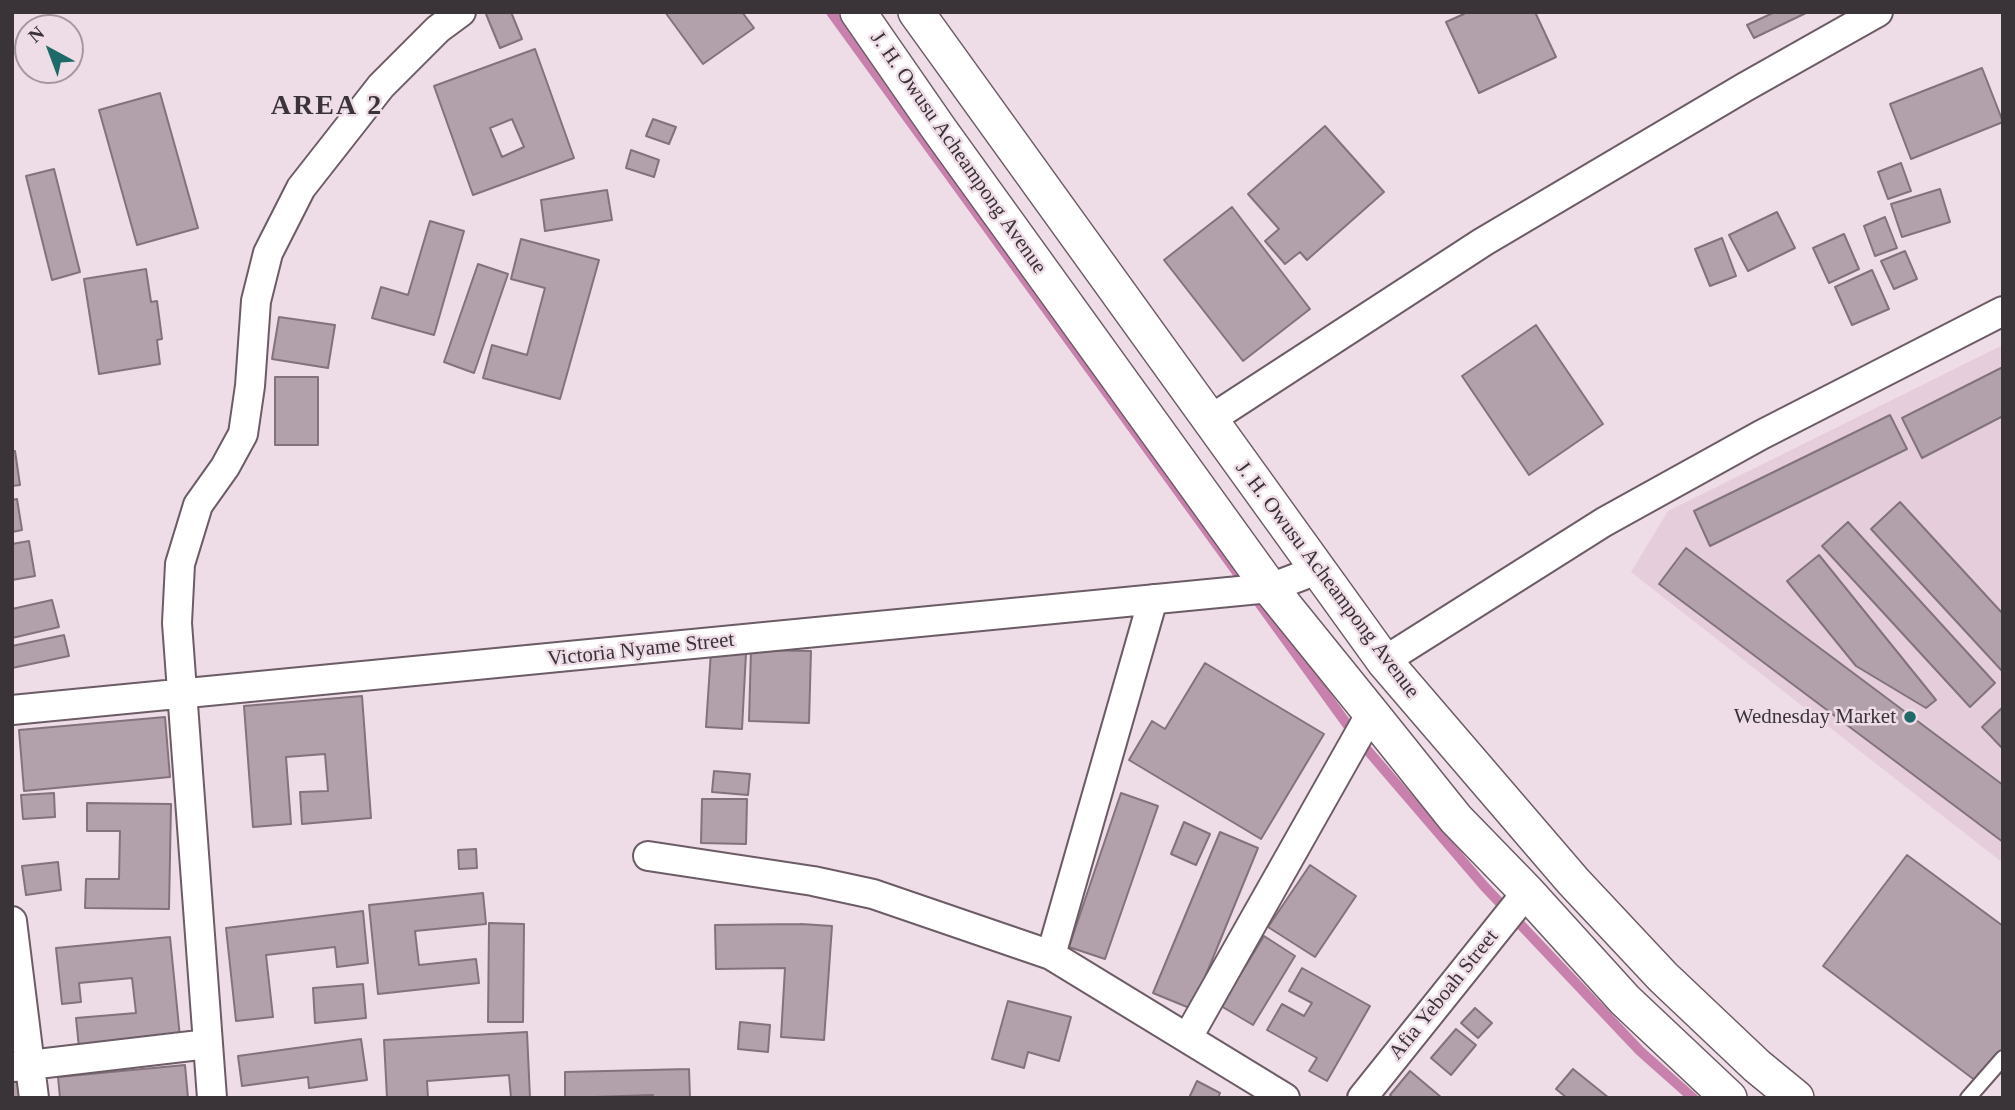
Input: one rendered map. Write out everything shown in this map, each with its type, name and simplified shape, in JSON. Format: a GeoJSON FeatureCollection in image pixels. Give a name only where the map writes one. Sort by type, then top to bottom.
{"type":"FeatureCollection","features":[{"type":"Feature","properties":{"kind":"street"},"geometry":{"type":"LineString","coordinates":[[212,1098],[177,623],[180,564],[198,505],[225,467],[243,434],[250,386],[256,301],[268,253],[301,188],[381,86],[438,29],[461,12]]}},
{"type":"Feature","properties":{"kind":"street","name":"J. H. Owusu Acheampong Avenue"},"geometry":{"type":"LineString","coordinates":[[858,12],[939,129],[1270,588],[1456,819],[1625,1000],[1729,1098]]}},
{"type":"Feature","properties":{"kind":"street","name":"J. H. Owusu Acheampong Avenue"},"geometry":{"type":"LineString","coordinates":[[916,12],[1208,421],[1384,661],[1573,881],[1645,958],[1757,1066],[1796,1098]]}},
{"type":"Feature","properties":{"kind":"street"},"geometry":{"type":"LineString","coordinates":[[1208,421],[1483,243],[1745,87],[1878,12]]}},
{"type":"Feature","properties":{"kind":"street"},"geometry":{"type":"LineString","coordinates":[[1384,661],[1616,516],[1761,435],[2003,311]]}},
{"type":"Feature","properties":{"kind":"street","name":"Victoria Nyame Street"},"geometry":{"type":"LineString","coordinates":[[12,710],[1270,588],[1318,570]]}},
{"type":"Feature","properties":{"kind":"street"},"geometry":{"type":"LineString","coordinates":[[1051,955],[1153,599]]}},
{"type":"Feature","properties":{"kind":"street"},"geometry":{"type":"LineString","coordinates":[[1188,1037],[1371,713]]}},
{"type":"Feature","properties":{"kind":"street"},"geometry":{"type":"LineString","coordinates":[[648,856],[813,881],[873,894],[1051,955],[1285,1098]]}},
{"type":"Feature","properties":{"kind":"street","name":"Afia Yeboah Street"},"geometry":{"type":"LineString","coordinates":[[1362,1098],[1527,892]]}},
{"type":"Feature","properties":{"kind":"street"},"geometry":{"type":"LineString","coordinates":[[12,921],[21,1066],[34,1098]]}},
{"type":"Feature","properties":{"kind":"street"},"geometry":{"type":"LineString","coordinates":[[21,1066],[208,1044]]}},
{"type":"Feature","properties":{"kind":"lane"},"geometry":{"type":"LineString","coordinates":[[1968,1098],[2003,1058]]}},
{"type":"Feature","properties":{"kind":"shaded area","name":"Wednesday Market"},"geometry":{"type":"Polygon","coordinates":[[[2003,345],[2003,863],[1631,572],[1668,511],[2003,345]]]}},
{"type":"Feature","properties":{"kind":"building"},"geometry":{"type":"Polygon","coordinates":[[[511,12],[522,39],[500,48],[486,14],[511,12]]]}},
{"type":"Feature","properties":{"kind":"building"},"geometry":{"type":"Polygon","coordinates":[[[665,12],[742,12],[754,28],[703,64],[665,12]]]}},
{"type":"Feature","properties":{"kind":"building"},"geometry":{"type":"Polygon","coordinates":[[[1463,12],[1535,12],[1556,57],[1479,93],[1446,22],[1464,14],[1463,12]]]}},
{"type":"Feature","properties":{"kind":"building"},"geometry":{"type":"Polygon","coordinates":[[[1775,12],[1808,12],[1754,38],[1747,25],[1775,12]]]}},
{"type":"Feature","properties":{"kind":"building"},"geometry":{"type":"Polygon","coordinates":[[[535,49],[574,158],[473,195],[434,86],[535,49]],[[512,119],[490,128],[502,157],[524,147],[512,119]]]}},
{"type":"Feature","properties":{"kind":"building"},"geometry":{"type":"Polygon","coordinates":[[[1982,68],[2003,122],[1911,159],[1890,104],[1982,68]]]}},
{"type":"Feature","properties":{"kind":"building"},"geometry":{"type":"Polygon","coordinates":[[[160,93],[198,228],[137,245],[99,110],[160,93]]]}},
{"type":"Feature","properties":{"kind":"building"},"geometry":{"type":"Polygon","coordinates":[[[653,119],[676,127],[669,144],[646,136],[653,119]]]}},
{"type":"Feature","properties":{"kind":"building"},"geometry":{"type":"Polygon","coordinates":[[[1325,126],[1384,192],[1307,260],[1300,252],[1285,264],[1265,241],[1279,229],[1248,194],[1325,126]]]}},
{"type":"Feature","properties":{"kind":"building"},"geometry":{"type":"Polygon","coordinates":[[[631,150],[659,160],[654,177],[626,168],[631,150]]]}},
{"type":"Feature","properties":{"kind":"building"},"geometry":{"type":"Polygon","coordinates":[[[1901,163],[1911,191],[1888,199],[1878,172],[1901,163]]]}},
{"type":"Feature","properties":{"kind":"building"},"geometry":{"type":"Polygon","coordinates":[[[54,169],[80,272],[52,280],[26,176],[54,169]]]}},
{"type":"Feature","properties":{"kind":"building"},"geometry":{"type":"Polygon","coordinates":[[[1940,189],[1950,222],[1902,237],[1891,204],[1940,189]]]}},
{"type":"Feature","properties":{"kind":"building"},"geometry":{"type":"Polygon","coordinates":[[[607,190],[612,220],[545,231],[541,200],[607,190]]]}},
{"type":"Feature","properties":{"kind":"building"},"geometry":{"type":"Polygon","coordinates":[[[1232,207],[1310,309],[1243,361],[1164,260],[1232,207]]]}},
{"type":"Feature","properties":{"kind":"building"},"geometry":{"type":"Polygon","coordinates":[[[1777,212],[1795,248],[1748,271],[1729,235],[1777,212]]]}},
{"type":"Feature","properties":{"kind":"building"},"geometry":{"type":"Polygon","coordinates":[[[1885,217],[1897,248],[1875,256],[1864,226],[1885,217]]]}},
{"type":"Feature","properties":{"kind":"building"},"geometry":{"type":"Polygon","coordinates":[[[430,221],[464,231],[434,335],[372,318],[381,287],[408,295],[430,221]]]}},
{"type":"Feature","properties":{"kind":"building"},"geometry":{"type":"Polygon","coordinates":[[[1844,234],[1859,269],[1829,283],[1813,248],[1844,234]]]}},
{"type":"Feature","properties":{"kind":"building"},"geometry":{"type":"Polygon","coordinates":[[[1722,238],[1736,276],[1710,286],[1695,249],[1722,238]]]}},
{"type":"Feature","properties":{"kind":"building"},"geometry":{"type":"Polygon","coordinates":[[[521,239],[599,260],[560,399],[483,378],[492,345],[527,355],[545,288],[511,279],[521,239]]]}},
{"type":"Feature","properties":{"kind":"building"},"geometry":{"type":"Polygon","coordinates":[[[1905,251],[1917,279],[1894,289],[1881,261],[1905,251]]]}},
{"type":"Feature","properties":{"kind":"building"},"geometry":{"type":"Polygon","coordinates":[[[478,264],[508,274],[474,373],[444,362],[478,264]]]}},
{"type":"Feature","properties":{"kind":"building"},"geometry":{"type":"Polygon","coordinates":[[[146,269],[151,302],[157,301],[162,339],[157,340],[160,364],[99,374],[84,279],[146,269]]]}},
{"type":"Feature","properties":{"kind":"building"},"geometry":{"type":"Polygon","coordinates":[[[1872,270],[1889,309],[1852,325],[1835,287],[1872,270]]]}},
{"type":"Feature","properties":{"kind":"building"},"geometry":{"type":"Polygon","coordinates":[[[279,317],[335,325],[328,368],[272,359],[279,317]]]}},
{"type":"Feature","properties":{"kind":"building"},"geometry":{"type":"Polygon","coordinates":[[[1536,325],[1603,424],[1529,475],[1462,376],[1536,325]]]}},
{"type":"Feature","properties":{"kind":"building"},"geometry":{"type":"Polygon","coordinates":[[[2003,367],[2003,416],[1922,458],[1902,418],[2003,367]]]}},
{"type":"Feature","properties":{"kind":"building"},"geometry":{"type":"Polygon","coordinates":[[[275,377],[318,377],[318,445],[275,445],[275,377]]]}},
{"type":"Feature","properties":{"kind":"building"},"geometry":{"type":"Polygon","coordinates":[[[1890,415],[1907,449],[1710,546],[1694,511],[1890,415]]]}},
{"type":"Feature","properties":{"kind":"building"},"geometry":{"type":"Polygon","coordinates":[[[15,451],[20,485],[12,486],[12,452],[15,451]]]}},
{"type":"Feature","properties":{"kind":"building"},"geometry":{"type":"Polygon","coordinates":[[[17,499],[22,530],[12,532],[12,500],[17,499]]]}},
{"type":"Feature","properties":{"kind":"building"},"geometry":{"type":"Polygon","coordinates":[[[1900,502],[2003,614],[2003,672],[1871,529],[1900,502]]]}},
{"type":"Feature","properties":{"kind":"building"},"geometry":{"type":"Polygon","coordinates":[[[1848,522],[1995,683],[1970,707],[1822,546],[1848,522]]]}},
{"type":"Feature","properties":{"kind":"building"},"geometry":{"type":"Polygon","coordinates":[[[29,541],[35,576],[12,580],[12,544],[29,541]]]}},
{"type":"Feature","properties":{"kind":"building"},"geometry":{"type":"Polygon","coordinates":[[[1686,548],[2003,785],[2003,842],[1659,584],[1686,548]]]}},
{"type":"Feature","properties":{"kind":"building"},"geometry":{"type":"Polygon","coordinates":[[[1819,555],[1936,700],[1926,708],[1856,666],[1787,581],[1819,555]]]}},
{"type":"Feature","properties":{"kind":"building"},"geometry":{"type":"Polygon","coordinates":[[[52,600],[59,627],[12,638],[12,609],[52,600]]]}},
{"type":"Feature","properties":{"kind":"building"},"geometry":{"type":"Polygon","coordinates":[[[64,635],[69,656],[12,668],[12,646],[64,635]]]}},
{"type":"Feature","properties":{"kind":"building"},"geometry":{"type":"Polygon","coordinates":[[[751,650],[811,651],[809,723],[749,721],[751,650]]]}},
{"type":"Feature","properties":{"kind":"building"},"geometry":{"type":"Polygon","coordinates":[[[711,651],[746,653],[742,729],[706,727],[711,651]]]}},
{"type":"Feature","properties":{"kind":"building"},"geometry":{"type":"Polygon","coordinates":[[[1205,663],[1324,734],[1261,839],[1129,760],[1152,721],[1165,729],[1205,663]]]}},
{"type":"Feature","properties":{"kind":"building"},"geometry":{"type":"Polygon","coordinates":[[[362,696],[371,818],[302,824],[300,792],[328,791],[325,754],[286,757],[291,824],[253,827],[244,706],[362,696]]]}},
{"type":"Feature","properties":{"kind":"building"},"geometry":{"type":"Polygon","coordinates":[[[2003,707],[2003,749],[1982,727],[2003,707]]]}},
{"type":"Feature","properties":{"kind":"building"},"geometry":{"type":"Polygon","coordinates":[[[165,717],[170,777],[24,791],[19,730],[165,717]]]}},
{"type":"Feature","properties":{"kind":"building"},"geometry":{"type":"Polygon","coordinates":[[[714,771],[750,774],[748,795],[712,792],[714,771]]]}},
{"type":"Feature","properties":{"kind":"building"},"geometry":{"type":"Polygon","coordinates":[[[54,793],[55,817],[23,819],[21,795],[54,793]]]}},
{"type":"Feature","properties":{"kind":"building"},"geometry":{"type":"Polygon","coordinates":[[[1121,793],[1158,806],[1105,959],[1069,947],[1121,793]]]}},
{"type":"Feature","properties":{"kind":"building"},"geometry":{"type":"Polygon","coordinates":[[[702,799],[747,799],[746,844],[701,843],[702,799]]]}},
{"type":"Feature","properties":{"kind":"building"},"geometry":{"type":"Polygon","coordinates":[[[87,803],[171,804],[169,909],[85,908],[86,879],[119,879],[120,831],[87,831],[87,803]]]}},
{"type":"Feature","properties":{"kind":"building"},"geometry":{"type":"Polygon","coordinates":[[[1184,822],[1210,834],[1196,865],[1171,854],[1184,822]]]}},
{"type":"Feature","properties":{"kind":"building"},"geometry":{"type":"Polygon","coordinates":[[[1220,832],[1258,848],[1192,1009],[1153,993],[1220,832]]]}},
{"type":"Feature","properties":{"kind":"building"},"geometry":{"type":"Polygon","coordinates":[[[476,849],[477,868],[459,869],[458,850],[476,849]]]}},
{"type":"Feature","properties":{"kind":"building"},"geometry":{"type":"Polygon","coordinates":[[[1907,855],[2003,926],[2003,1053],[1980,1084],[1823,966],[1907,855]]]}},
{"type":"Feature","properties":{"kind":"building"},"geometry":{"type":"Polygon","coordinates":[[[58,862],[61,890],[26,895],[22,866],[58,862]]]}},
{"type":"Feature","properties":{"kind":"building"},"geometry":{"type":"Polygon","coordinates":[[[1310,865],[1356,896],[1315,957],[1268,927],[1310,865]]]}},
{"type":"Feature","properties":{"kind":"building"},"geometry":{"type":"Polygon","coordinates":[[[483,893],[486,924],[415,931],[419,965],[476,959],[479,983],[378,994],[369,905],[483,893]]]}},
{"type":"Feature","properties":{"kind":"building"},"geometry":{"type":"Polygon","coordinates":[[[363,911],[368,963],[337,967],[335,947],[266,955],[273,1017],[236,1021],[226,928],[363,911]]]}},
{"type":"Feature","properties":{"kind":"building"},"geometry":{"type":"Polygon","coordinates":[[[489,923],[524,924],[523,1022],[488,1022],[489,923]]]}},
{"type":"Feature","properties":{"kind":"building"},"geometry":{"type":"Polygon","coordinates":[[[715,925],[832,926],[824,1040],[781,1037],[785,968],[716,969],[715,925]]]}},
{"type":"Feature","properties":{"kind":"building"},"geometry":{"type":"Polygon","coordinates":[[[1264,936],[1295,956],[1253,1025],[1221,1006],[1264,936]]]}},
{"type":"Feature","properties":{"kind":"building"},"geometry":{"type":"Polygon","coordinates":[[[170,937],[180,1037],[79,1048],[76,1018],[136,1013],[132,978],[79,983],[81,1002],[62,1004],[56,948],[170,937]]]}},
{"type":"Feature","properties":{"kind":"building"},"geometry":{"type":"Polygon","coordinates":[[[1302,968],[1370,1006],[1327,1081],[1309,1071],[1317,1058],[1267,1030],[1282,1004],[1304,1016],[1312,1003],[1289,991],[1302,968]]]}},
{"type":"Feature","properties":{"kind":"building"},"geometry":{"type":"Polygon","coordinates":[[[363,984],[366,1018],[315,1023],[313,988],[363,984]]]}},
{"type":"Feature","properties":{"kind":"building"},"geometry":{"type":"Polygon","coordinates":[[[1008,1001],[1071,1017],[1059,1061],[1028,1052],[1024,1068],[992,1059],[1008,1001]]]}},
{"type":"Feature","properties":{"kind":"building"},"geometry":{"type":"Polygon","coordinates":[[[1475,1008],[1492,1023],[1478,1038],[1461,1023],[1475,1008]]]}},
{"type":"Feature","properties":{"kind":"building"},"geometry":{"type":"Polygon","coordinates":[[[740,1022],[770,1025],[768,1052],[738,1049],[740,1022]]]}},
{"type":"Feature","properties":{"kind":"building"},"geometry":{"type":"Polygon","coordinates":[[[1456,1029],[1476,1045],[1451,1075],[1431,1058],[1456,1029]]]}},
{"type":"Feature","properties":{"kind":"building"},"geometry":{"type":"Polygon","coordinates":[[[527,1032],[530,1098],[511,1098],[509,1075],[427,1081],[428,1098],[387,1098],[384,1040],[527,1032]]]}},
{"type":"Feature","properties":{"kind":"building"},"geometry":{"type":"Polygon","coordinates":[[[361,1039],[367,1080],[309,1088],[308,1077],[242,1086],[238,1056],[361,1039]]]}},
{"type":"Feature","properties":{"kind":"building"},"geometry":{"type":"Polygon","coordinates":[[[185,1065],[188,1098],[60,1098],[58,1077],[185,1065]]]}},
{"type":"Feature","properties":{"kind":"building"},"geometry":{"type":"Polygon","coordinates":[[[689,1069],[690,1098],[653,1098],[653,1095],[565,1098],[565,1072],[689,1069]]]}},
{"type":"Feature","properties":{"kind":"building"},"geometry":{"type":"Polygon","coordinates":[[[1573,1069],[1609,1098],[1567,1098],[1556,1089],[1573,1069]]]}},
{"type":"Feature","properties":{"kind":"building"},"geometry":{"type":"Polygon","coordinates":[[[1410,1071],[1442,1098],[1393,1098],[1390,1095],[1410,1071]]]}},
{"type":"Feature","properties":{"kind":"building"},"geometry":{"type":"Polygon","coordinates":[[[22,1081],[23,1098],[12,1098],[12,1082],[22,1081]]]}},
{"type":"Feature","properties":{"kind":"building"},"geometry":{"type":"Polygon","coordinates":[[[1197,1081],[1220,1093],[1218,1098],[1189,1098],[1197,1081]]]}},
{"type":"Feature","properties":{"kind":"waterway"},"geometry":{"type":"LineString","coordinates":[[831,12],[1357,738],[1484,886],[1640,1051],[1693,1098]]}},
{"type":"Feature","properties":{"kind":"place","name":"Wednesday Market"},"geometry":{"type":"Point","coordinates":[1910,717]}},
{"type":"Feature","properties":{"kind":"district","name":"AREA 2"},"geometry":{"type":"Point","coordinates":[327,107]}}]}
